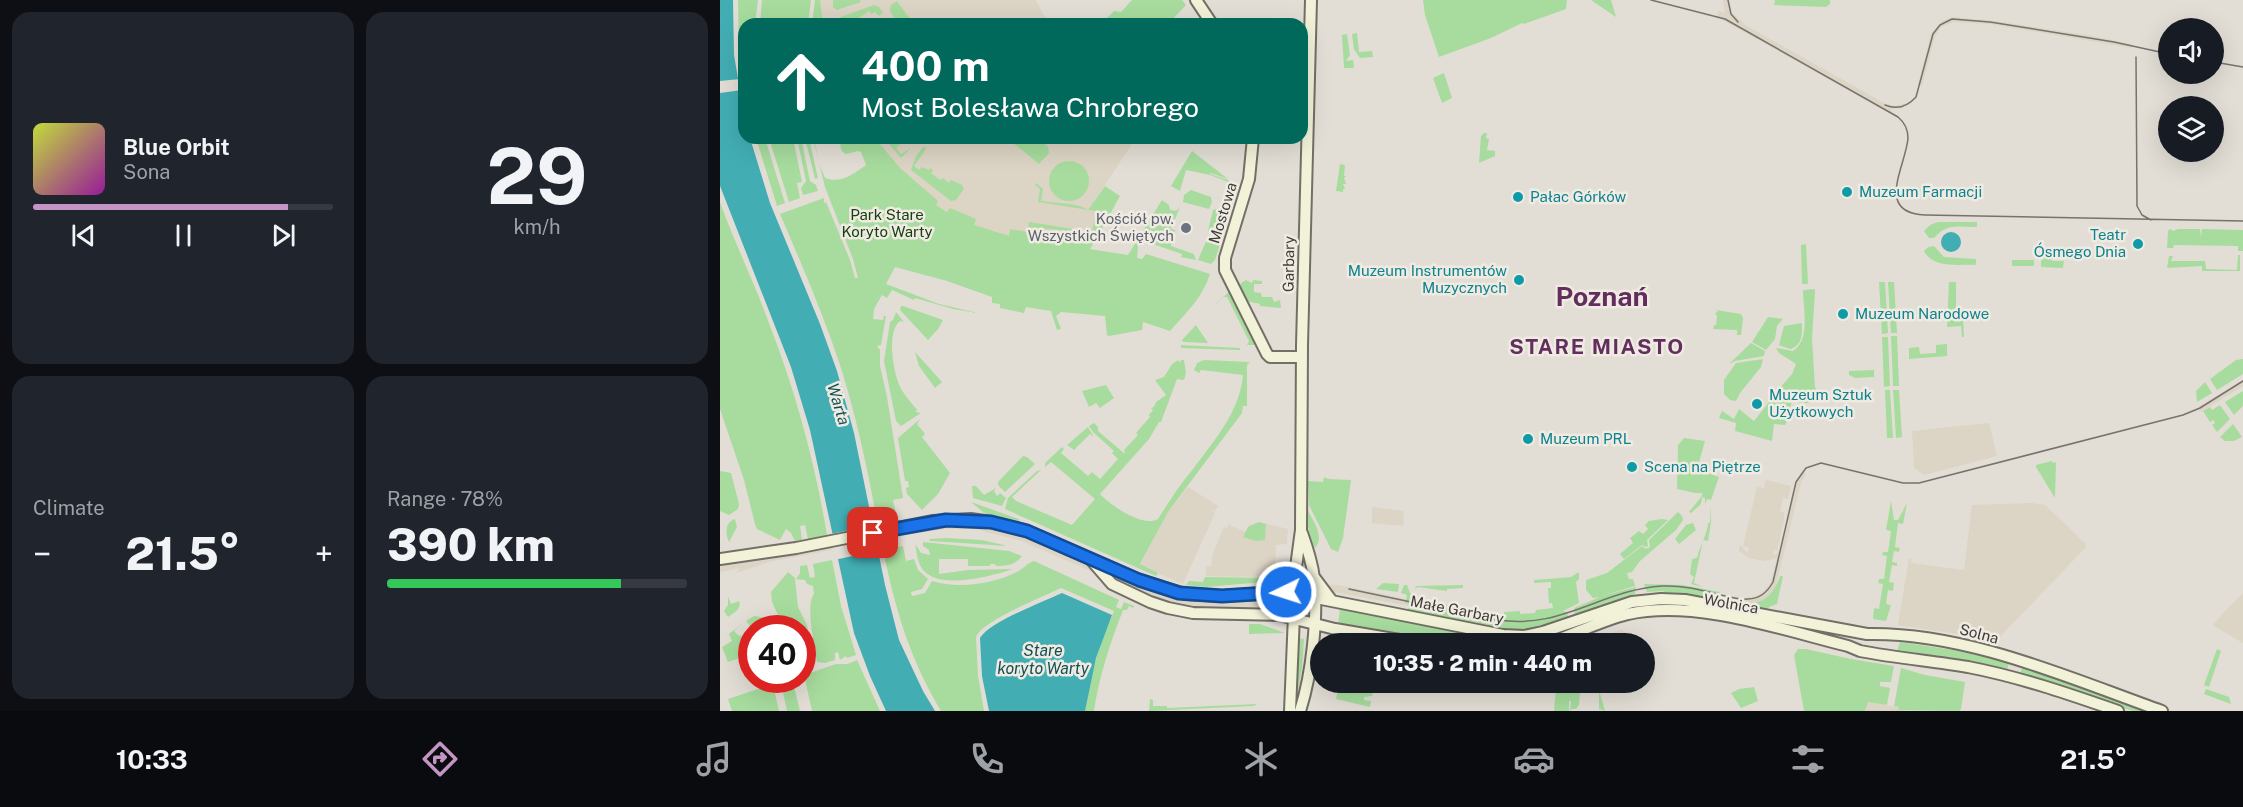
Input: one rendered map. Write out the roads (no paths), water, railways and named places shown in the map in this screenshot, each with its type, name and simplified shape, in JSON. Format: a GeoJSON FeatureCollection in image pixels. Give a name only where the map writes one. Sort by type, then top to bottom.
{"type":"FeatureCollection","features":[{"type":"Feature","properties":{"kind":"street"},"geometry":{"type":"LineString","coordinates":[[1196,0],[1208,18]]}},
{"type":"Feature","properties":{"kind":"street","name":"Garbary"},"geometry":{"type":"LineString","coordinates":[[1308,119],[1311,0]]}},
{"type":"Feature","properties":{"kind":"street","name":"Mostowa"},"geometry":{"type":"LineString","coordinates":[[1252,144],[1249,179],[1224,267],[1261,347],[1270,357],[1302,357]]}},
{"type":"Feature","properties":{"kind":"street","name":"Garbary"},"geometry":{"type":"LineString","coordinates":[[1290,711],[1296,567],[1301,530],[1302,357],[1307,144]]}},
{"type":"Feature","properties":{"kind":"street","name":"Małe Garbary"},"geometry":{"type":"LineString","coordinates":[[720,559],[796,548],[946,520],[991,522],[1027,531],[1152,585],[1185,594],[1222,596],[1279,591],[1295,593],[1481,632],[1516,636],[1543,632],[1618,606],[1645,600]]}},
{"type":"Feature","properties":{"kind":"street","name":"Garbary"},"geometry":{"type":"LineString","coordinates":[[1300,711],[1310,665],[1314,597],[1311,561],[1301,530]]}},
{"type":"Feature","properties":{"kind":"street"},"geometry":{"type":"LineString","coordinates":[[1091,559],[1112,584],[1155,604],[1193,613],[1259,614],[1294,618],[1358,633]]}},
{"type":"Feature","properties":{"kind":"street"},"geometry":{"type":"LineString","coordinates":[[1314,577],[1332,601]]}},
{"type":"Feature","properties":{"kind":"street","name":"Wolnica"},"geometry":{"type":"LineString","coordinates":[[1645,600],[1685,600],[1869,637]]}},
{"type":"Feature","properties":{"kind":"street","name":"Wolnica"},"geometry":{"type":"LineString","coordinates":[[1575,633],[1615,618],[1650,611],[1703,613],[1848,646]]}},
{"type":"Feature","properties":{"kind":"street","name":"Solna"},"geometry":{"type":"LineString","coordinates":[[1869,637],[1887,634],[1974,647],[2162,711]]}},
{"type":"Feature","properties":{"kind":"street"},"geometry":{"type":"LineString","coordinates":[[1848,646],[1869,637],[1886,655]]}},
{"type":"Feature","properties":{"kind":"street"},"geometry":{"type":"LineString","coordinates":[[1848,646],[1860,651],[1938,662],[2005,675],[2118,711]]}},
{"type":"Feature","properties":{"kind":"water","name":"Warta"},"geometry":{"type":"Polygon","coordinates":[[[720,0],[733,0],[734,55],[738,78],[738,144],[752,144],[770,203],[837,371],[854,433],[885,585],[899,640],[935,711],[886,711],[870,676],[854,633],[810,430],[791,367],[720,186],[720,0]]]}},
{"type":"Feature","properties":{"kind":"water"},"geometry":{"type":"Polygon","coordinates":[[[1947,232],[1955,232],[1961,238],[1961,246],[1955,252],[1947,252],[1941,246],[1941,238],[1947,232]]]}},
{"type":"Feature","properties":{"kind":"water","name":"Stare koryto Warty"},"geometry":{"type":"Polygon","coordinates":[[[1062,593],[1112,615],[1096,658],[1085,711],[989,711],[982,676],[980,638],[994,625],[1062,593]]]}},
{"type":"Feature","properties":{"kind":"tram line"},"geometry":{"type":"LineString","coordinates":[[1651,0],[1725,19],[1898,117],[1905,126],[1908,138],[1899,174],[1897,197],[1901,206],[1910,212],[1925,215],[2243,221]]}},
{"type":"Feature","properties":{"kind":"tram line"},"geometry":{"type":"LineString","coordinates":[[1728,0],[1731,14],[1738,22]]}},
{"type":"Feature","properties":{"kind":"tram line"},"geometry":{"type":"LineString","coordinates":[[1885,105],[1902,107],[1916,97],[1933,34],[1940,25],[1952,19],[1990,22],[2114,42],[2158,52]]}},
{"type":"Feature","properties":{"kind":"tram line"},"geometry":{"type":"LineString","coordinates":[[2136,57],[2137,206],[2142,215],[2151,220]]}},
{"type":"Feature","properties":{"kind":"tram line"},"geometry":{"type":"LineString","coordinates":[[2224,64],[2243,67]]}},
{"type":"Feature","properties":{"kind":"tram line"},"geometry":{"type":"LineString","coordinates":[[1349,589],[1492,619],[1517,621],[1539,620],[1560,615],[1639,589],[1662,586],[1692,588],[1738,599],[1752,599],[1763,594],[1773,582],[1796,482],[1806,468],[1821,463],[1903,483],[1919,483],[2183,415],[2200,408],[2243,381]]}},
{"type":"Feature","properties":{"kind":"place","name":"Muzeum Farmacji"},"geometry":{"type":"Point","coordinates":[1847,192]}},
{"type":"Feature","properties":{"kind":"place","name":"Pałac Górków"},"geometry":{"type":"Point","coordinates":[1518,197]}},
{"type":"Feature","properties":{"kind":"place","name":"Kościół pw. Wszystkich Świętych"},"geometry":{"type":"Point","coordinates":[1186,228]}},
{"type":"Feature","properties":{"kind":"place","name":"Teatr Ósmego Dnia"},"geometry":{"type":"Point","coordinates":[2138,244]}},
{"type":"Feature","properties":{"kind":"place","name":"Muzeum Instrumentów Muzycznych"},"geometry":{"type":"Point","coordinates":[1519,280]}},
{"type":"Feature","properties":{"kind":"place","name":"Muzeum Narodowe"},"geometry":{"type":"Point","coordinates":[1843,314]}},
{"type":"Feature","properties":{"kind":"place","name":"Muzeum Sztuk Użytkowych"},"geometry":{"type":"Point","coordinates":[1757,404]}},
{"type":"Feature","properties":{"kind":"place","name":"Muzeum PRL"},"geometry":{"type":"Point","coordinates":[1528,439]}},
{"type":"Feature","properties":{"kind":"place","name":"Scena na Piętrze"},"geometry":{"type":"Point","coordinates":[1632,467]}},
{"type":"Feature","properties":{"kind":"district","name":"Poznań"},"geometry":{"type":"Point","coordinates":[1602,297]}},
{"type":"Feature","properties":{"kind":"district","name":"STARE MIASTO"},"geometry":{"type":"Point","coordinates":[1597,347]}},
{"type":"Feature","properties":{"kind":"park label","name":"Park Stare Koryto Warty"},"geometry":{"type":"Point","coordinates":[887,224]}}]}
